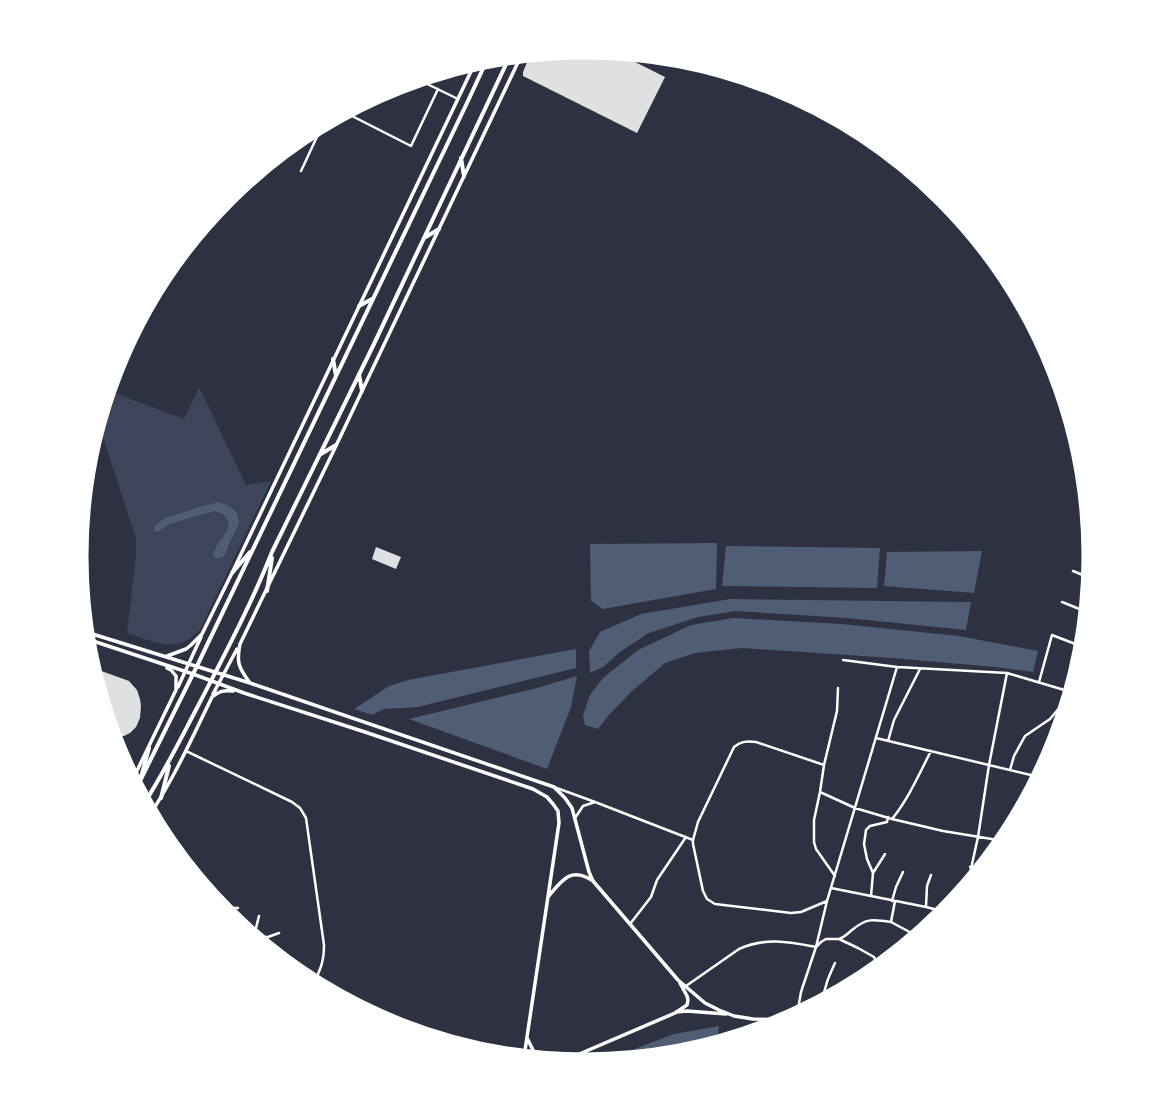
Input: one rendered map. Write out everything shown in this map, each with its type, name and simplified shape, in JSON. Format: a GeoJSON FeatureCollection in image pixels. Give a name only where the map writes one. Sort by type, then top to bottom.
{"type":"FeatureCollection","features":[{"type":"Feature","properties":{"kind":"main road"},"geometry":{"type":"LineString","coordinates":[[154,808],[186,751],[266,591],[518,61]]}},
{"type":"Feature","properties":{"kind":"main road"},"geometry":{"type":"LineString","coordinates":[[148,797],[171,759],[263,576],[272,552],[321,454],[506,64]]}},
{"type":"Feature","properties":{"kind":"main road"},"geometry":{"type":"LineString","coordinates":[[140,781],[483,68]]}},
{"type":"Feature","properties":{"kind":"main road"},"geometry":{"type":"LineString","coordinates":[[136,773],[471,71]]}},
{"type":"Feature","properties":{"kind":"main road"},"geometry":{"type":"LineString","coordinates":[[461,158],[464,176]]}},
{"type":"Feature","properties":{"kind":"main road"},"geometry":{"type":"LineString","coordinates":[[423,239],[439,229]]}},
{"type":"Feature","properties":{"kind":"main road"},"geometry":{"type":"LineString","coordinates":[[359,306],[373,298]]}},
{"type":"Feature","properties":{"kind":"main road"},"geometry":{"type":"LineString","coordinates":[[334,359],[336,376]]}},
{"type":"Feature","properties":{"kind":"main road"},"geometry":{"type":"LineString","coordinates":[[359,373],[362,391]]}},
{"type":"Feature","properties":{"kind":"main road"},"geometry":{"type":"LineString","coordinates":[[321,454],[336,446]]}},
{"type":"Feature","properties":{"kind":"main road"},"geometry":{"type":"LineString","coordinates":[[232,573],[254,546]]}},
{"type":"Feature","properties":{"kind":"main road"},"geometry":{"type":"LineString","coordinates":[[266,591],[272,552]]}},
{"type":"Feature","properties":{"kind":"main road"},"geometry":{"type":"LineString","coordinates":[[92,634],[250,683],[554,787],[568,802],[575,818],[589,872],[593,881]]}},
{"type":"Feature","properties":{"kind":"main road"},"geometry":{"type":"LineString","coordinates":[[166,656],[186,649],[202,634]]}},
{"type":"Feature","properties":{"kind":"main road"},"geometry":{"type":"LineString","coordinates":[[94,641],[161,665],[193,674],[244,693],[465,765],[533,789],[547,797],[558,811],[559,823],[525,1052]]}},
{"type":"Feature","properties":{"kind":"main road"},"geometry":{"type":"LineString","coordinates":[[240,644],[238,657],[239,667],[250,683]]}},
{"type":"Feature","properties":{"kind":"main road"},"geometry":{"type":"LineString","coordinates":[[161,665],[171,670],[176,676],[176,690]]}},
{"type":"Feature","properties":{"kind":"main road"},"geometry":{"type":"LineString","coordinates":[[212,697],[219,691],[227,690],[244,693]]}},
{"type":"Feature","properties":{"kind":"main road"},"geometry":{"type":"LineString","coordinates":[[140,780],[148,748]]}},
{"type":"Feature","properties":{"kind":"main road"},"geometry":{"type":"LineString","coordinates":[[160,798],[171,759]]}},
{"type":"Feature","properties":{"kind":"main road"},"geometry":{"type":"LineString","coordinates":[[548,898],[560,883],[569,876],[574,874],[586,876],[593,881],[678,980],[705,1003],[729,1014]]}},
{"type":"Feature","properties":{"kind":"main road"},"geometry":{"type":"LineString","coordinates":[[575,1056],[675,1012],[687,1005],[688,1000],[678,980]]}},
{"type":"Feature","properties":{"kind":"main road"},"geometry":{"type":"LineString","coordinates":[[675,1012],[729,1014],[753,1019],[773,1020]]}},
{"type":"Feature","properties":{"kind":"main road"},"geometry":{"type":"LineString","coordinates":[[527,1037],[535,1053]]}},
{"type":"Feature","properties":{"kind":"street"},"geometry":{"type":"LineString","coordinates":[[426,84],[458,99]]}},
{"type":"Feature","properties":{"kind":"street"},"geometry":{"type":"LineString","coordinates":[[352,116],[411,146],[438,89]]}},
{"type":"Feature","properties":{"kind":"street"},"geometry":{"type":"LineString","coordinates":[[301,171],[318,135]]}},
{"type":"Feature","properties":{"kind":"street"},"geometry":{"type":"LineString","coordinates":[[1073,571],[1084,576]]}},
{"type":"Feature","properties":{"kind":"street"},"geometry":{"type":"LineString","coordinates":[[1062,602],[1082,610]]}},
{"type":"Feature","properties":{"kind":"street"},"geometry":{"type":"LineString","coordinates":[[1039,682],[1052,635],[1077,645]]}},
{"type":"Feature","properties":{"kind":"street"},"geometry":{"type":"LineString","coordinates":[[843,660],[920,669],[1007,673],[1066,691]]}},
{"type":"Feature","properties":{"kind":"street"},"geometry":{"type":"LineString","coordinates":[[799,1008],[816,948],[827,901],[897,667]]}},
{"type":"Feature","properties":{"kind":"street"},"geometry":{"type":"LineString","coordinates":[[888,741],[894,720],[920,669]]}},
{"type":"Feature","properties":{"kind":"street"},"geometry":{"type":"LineString","coordinates":[[968,877],[978,837],[989,765],[1007,673]]}},
{"type":"Feature","properties":{"kind":"street"},"geometry":{"type":"LineString","coordinates":[[835,876],[816,849],[814,842],[814,820],[824,764],[837,711],[838,688]]}},
{"type":"Feature","properties":{"kind":"street"},"geometry":{"type":"LineString","coordinates":[[1010,770],[1014,756],[1025,736],[1050,718],[1062,703]]}},
{"type":"Feature","properties":{"kind":"street"},"geometry":{"type":"LineString","coordinates":[[876,738],[1034,776]]}},
{"type":"Feature","properties":{"kind":"street"},"geometry":{"type":"LineString","coordinates":[[824,764],[756,742],[746,741],[738,744],[734,747],[702,816],[692,844],[702,891],[707,899],[715,904],[796,913],[802,912],[827,901]]}},
{"type":"Feature","properties":{"kind":"street"},"geometry":{"type":"LineString","coordinates":[[186,751],[292,802],[300,808],[306,818],[324,945],[324,958],[317,977]]}},
{"type":"Feature","properties":{"kind":"street"},"geometry":{"type":"LineString","coordinates":[[892,819],[911,792],[915,781],[931,751]]}},
{"type":"Feature","properties":{"kind":"street"},"geometry":{"type":"LineString","coordinates":[[554,787],[693,840]]}},
{"type":"Feature","properties":{"kind":"street"},"geometry":{"type":"LineString","coordinates":[[820,792],[855,808],[892,819],[942,831],[997,840]]}},
{"type":"Feature","properties":{"kind":"street"},"geometry":{"type":"LineString","coordinates":[[575,818],[583,806],[595,802]]}},
{"type":"Feature","properties":{"kind":"street"},"geometry":{"type":"LineString","coordinates":[[873,873],[867,859],[864,844],[866,830],[870,826],[887,822],[888,817]]}},
{"type":"Feature","properties":{"kind":"street"},"geometry":{"type":"LineString","coordinates":[[630,924],[651,897],[657,880],[686,838]]}},
{"type":"Feature","properties":{"kind":"street"},"geometry":{"type":"LineString","coordinates":[[871,896],[873,873],[885,854]]}},
{"type":"Feature","properties":{"kind":"street"},"geometry":{"type":"LineString","coordinates":[[970,866],[977,867]]}},
{"type":"Feature","properties":{"kind":"street"},"geometry":{"type":"LineString","coordinates":[[891,922],[896,887],[903,872]]}},
{"type":"Feature","properties":{"kind":"street"},"geometry":{"type":"LineString","coordinates":[[926,907],[927,886],[931,875]]}},
{"type":"Feature","properties":{"kind":"street"},"geometry":{"type":"LineString","coordinates":[[831,888],[939,910]]}},
{"type":"Feature","properties":{"kind":"street"},"geometry":{"type":"LineString","coordinates":[[230,908],[238,908]]}},
{"type":"Feature","properties":{"kind":"street"},"geometry":{"type":"LineString","coordinates":[[255,931],[259,916]]}},
{"type":"Feature","properties":{"kind":"street"},"geometry":{"type":"LineString","coordinates":[[816,948],[826,939],[839,939],[845,937],[854,928],[867,920],[891,922],[913,934]]}},
{"type":"Feature","properties":{"kind":"street"},"geometry":{"type":"LineString","coordinates":[[262,937],[268,937],[279,933]]}},
{"type":"Feature","properties":{"kind":"street"},"geometry":{"type":"LineString","coordinates":[[839,939],[874,957],[876,962]]}},
{"type":"Feature","properties":{"kind":"street"},"geometry":{"type":"LineString","coordinates":[[686,986],[744,947],[776,941],[790,942],[816,948]]}},
{"type":"Feature","properties":{"kind":"street"},"geometry":{"type":"LineString","coordinates":[[823,995],[827,978],[835,963]]}},
{"type":"Feature","properties":{"kind":"shaded area"},"geometry":{"type":"Polygon","coordinates":[[[199,387],[246,485],[271,481],[200,630],[188,640],[181,643],[158,643],[127,633],[136,554],[136,539],[102,433],[114,392],[184,419],[199,387]],[[199,507],[165,518],[155,525],[158,532],[168,525],[215,511],[224,515],[229,523],[227,531],[214,549],[221,558],[230,545],[240,517],[199,507]]]}},
{"type":"Feature","properties":{"kind":"shaded area"},"geometry":{"type":"Polygon","coordinates":[[[219,502],[233,509],[238,515],[239,519],[239,523],[224,556],[221,558],[215,558],[213,555],[214,550],[226,532],[229,523],[224,515],[215,511],[168,525],[158,532],[154,531],[155,525],[165,518],[219,502]]]}},
{"type":"Feature","properties":{"kind":"shaded area"},"geometry":{"type":"Polygon","coordinates":[[[717,543],[716,589],[603,609],[591,601],[590,544],[717,543]]]}},
{"type":"Feature","properties":{"kind":"shaded area"},"geometry":{"type":"Polygon","coordinates":[[[726,546],[880,548],[877,588],[722,586],[726,546]]]}},
{"type":"Feature","properties":{"kind":"shaded area"},"geometry":{"type":"Polygon","coordinates":[[[982,551],[974,593],[884,586],[887,552],[982,551]]]}},
{"type":"Feature","properties":{"kind":"shaded area"},"geometry":{"type":"Polygon","coordinates":[[[730,599],[971,602],[966,630],[847,618],[736,611],[698,617],[649,633],[620,652],[603,667],[590,673],[589,651],[600,632],[641,614],[730,599]]]}},
{"type":"Feature","properties":{"kind":"shaded area"},"geometry":{"type":"Polygon","coordinates":[[[733,618],[842,624],[959,636],[1038,651],[1033,672],[995,667],[891,658],[742,648],[695,653],[665,663],[631,692],[598,729],[585,725],[583,715],[590,695],[603,678],[638,650],[691,625],[733,618]]]}},
{"type":"Feature","properties":{"kind":"shaded area"},"geometry":{"type":"Polygon","coordinates":[[[576,649],[576,668],[418,707],[384,709],[372,715],[354,709],[389,686],[408,680],[576,649]]]}},
{"type":"Feature","properties":{"kind":"shaded area"},"geometry":{"type":"Polygon","coordinates":[[[577,676],[571,707],[547,769],[409,719],[537,688],[577,676]]]}},
{"type":"Feature","properties":{"kind":"shaded area"},"geometry":{"type":"Polygon","coordinates":[[[719,1026],[718,1038],[715,1039],[651,1052],[619,1055],[674,1034],[719,1026]]]}},
{"type":"Feature","properties":{"kind":"building"},"geometry":{"type":"Polygon","coordinates":[[[586,57],[618,58],[629,59],[665,77],[637,133],[523,76],[528,60],[586,57]]]}},
{"type":"Feature","properties":{"kind":"building"},"geometry":{"type":"Polygon","coordinates":[[[376,547],[401,557],[396,569],[372,559],[376,547]]]}},
{"type":"Feature","properties":{"kind":"building"},"geometry":{"type":"Polygon","coordinates":[[[100,670],[129,681],[137,690],[141,706],[140,718],[136,727],[124,736],[120,736],[103,686],[100,670]]]}}]}
